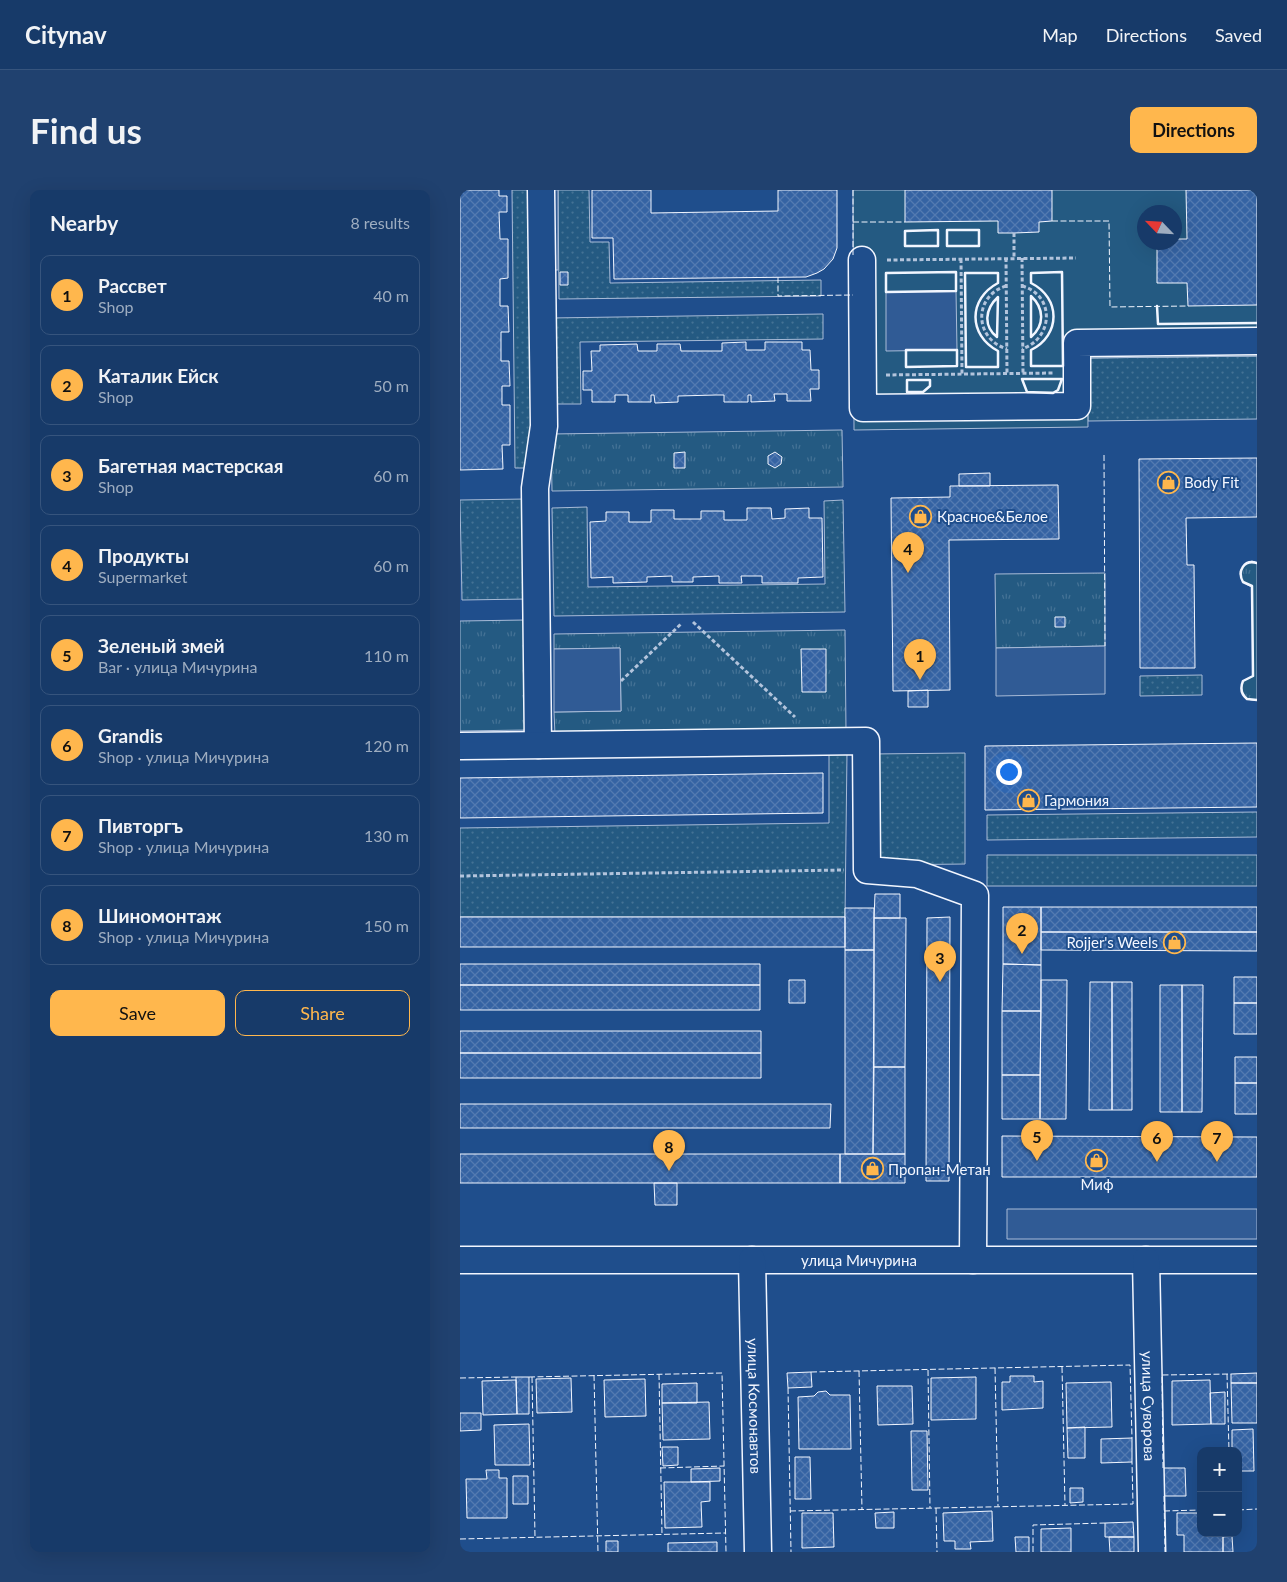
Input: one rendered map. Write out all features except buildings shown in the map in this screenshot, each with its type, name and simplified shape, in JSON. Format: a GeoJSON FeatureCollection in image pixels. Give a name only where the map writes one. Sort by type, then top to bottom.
{"type":"FeatureCollection","features":[{"type":"Feature","properties":{"kind":"street"},"geometry":{"type":"LineString","coordinates":[[538,745],[535,488],[544,426],[541,190]]}},
{"type":"Feature","properties":{"kind":"street"},"geometry":{"type":"LineString","coordinates":[[862,260],[864,408],[1077,406],[1077,343],[1257,341]]}},
{"type":"Feature","properties":{"kind":"street"},"geometry":{"type":"LineString","coordinates":[[460,746],[866,740],[867,870],[917,874],[975,895],[973,1260]]}},
{"type":"Feature","properties":{"kind":"street","name":"улица Мичурина"},"geometry":{"type":"LineString","coordinates":[[460,1260],[1257,1260]]}},
{"type":"Feature","properties":{"kind":"street","name":"улица Космонавтов"},"geometry":{"type":"LineString","coordinates":[[752,1260],[758,1552]]}},
{"type":"Feature","properties":{"kind":"street","name":"улица Суворова"},"geometry":{"type":"LineString","coordinates":[[1146,1260],[1152,1552]]}},
{"type":"Feature","properties":{"kind":"path"},"geometry":{"type":"LineString","coordinates":[[1014,233],[1014,258]]}},
{"type":"Feature","properties":{"kind":"path"},"geometry":{"type":"LineString","coordinates":[[1006,258],[1007,374]]}},
{"type":"Feature","properties":{"kind":"path"},"geometry":{"type":"LineString","coordinates":[[1022,258],[1023,374]]}},
{"type":"Feature","properties":{"kind":"path"},"geometry":{"type":"LineString","coordinates":[[862,260],[1076,258]]}},
{"type":"Feature","properties":{"kind":"path"},"geometry":{"type":"LineString","coordinates":[[961,259],[962,374]]}},
{"type":"Feature","properties":{"kind":"path"},"geometry":{"type":"LineString","coordinates":[[1006,286],[994,292],[988,299],[983,307],[982,317],[983,326],[990,339],[1007,349]]}},
{"type":"Feature","properties":{"kind":"path"},"geometry":{"type":"LineString","coordinates":[[1022,286],[1039,296],[1045,308],[1047,318],[1041,336],[1030,346],[1022,349]]}},
{"type":"Feature","properties":{"kind":"path"},"geometry":{"type":"LineString","coordinates":[[863,375],[1077,373]]}},
{"type":"Feature","properties":{"kind":"path"},"geometry":{"type":"LineString","coordinates":[[621,681],[682,622]]}},
{"type":"Feature","properties":{"kind":"path"},"geometry":{"type":"LineString","coordinates":[[693,622],[822,741]]}},
{"type":"Feature","properties":{"kind":"path"},"geometry":{"type":"LineString","coordinates":[[460,876],[867,870]]}},
{"type":"Feature","properties":{"kind":"green space"},"geometry":{"type":"Polygon","coordinates":[[[512,190],[530,190],[533,468],[515,468],[512,190]]]}},
{"type":"Feature","properties":{"kind":"green space"},"geometry":{"type":"Polygon","coordinates":[[[558,190],[589,190],[590,242],[609,242],[610,283],[821,280],[821,296],[559,299],[558,190]]]}},
{"type":"Feature","properties":{"kind":"green space"},"geometry":{"type":"Polygon","coordinates":[[[853,190],[1257,190],[1257,356],[1087,358],[1088,427],[854,430],[853,190]]]}},
{"type":"Feature","properties":{"kind":"green space"},"geometry":{"type":"Polygon","coordinates":[[[823,314],[823,339],[580,342],[581,404],[551,404],[550,318],[823,314]]]}},
{"type":"Feature","properties":{"kind":"green space"},"geometry":{"type":"Polygon","coordinates":[[[1257,356],[1257,419],[1088,421],[1087,358],[1257,356]]]}},
{"type":"Feature","properties":{"kind":"green space"},"geometry":{"type":"Polygon","coordinates":[[[842,430],[843,487],[552,491],[551,434],[842,430]]]}},
{"type":"Feature","properties":{"kind":"green space"},"geometry":{"type":"Polygon","coordinates":[[[526,499],[528,599],[462,600],[460,500],[526,499]]]}},
{"type":"Feature","properties":{"kind":"green space"},"geometry":{"type":"Polygon","coordinates":[[[843,500],[845,612],[554,616],[552,508],[587,507],[588,587],[825,584],[824,501],[843,500]]]}},
{"type":"Feature","properties":{"kind":"green space"},"geometry":{"type":"Polygon","coordinates":[[[1252,561],[1257,563],[1257,700],[1246,698],[1242,689],[1243,681],[1253,676],[1252,587],[1243,581],[1240,571],[1245,564],[1252,561]]]}},
{"type":"Feature","properties":{"kind":"green space"},"geometry":{"type":"Polygon","coordinates":[[[1105,573],[1105,646],[996,648],[995,574],[1105,573]]]}},
{"type":"Feature","properties":{"kind":"green space"},"geometry":{"type":"Polygon","coordinates":[[[526,620],[527,730],[460,731],[460,621],[526,620]]]}},
{"type":"Feature","properties":{"kind":"green space"},"geometry":{"type":"Polygon","coordinates":[[[845,630],[846,731],[555,735],[554,712],[621,711],[620,648],[554,649],[554,634],[845,630]]]}},
{"type":"Feature","properties":{"kind":"green space"},"geometry":{"type":"Polygon","coordinates":[[[1202,675],[1202,695],[1140,696],[1140,676],[1202,675]]]}},
{"type":"Feature","properties":{"kind":"green space"},"geometry":{"type":"Polygon","coordinates":[[[829,753],[847,753],[845,917],[460,917],[460,828],[829,823],[829,753]]]}},
{"type":"Feature","properties":{"kind":"green space"},"geometry":{"type":"Polygon","coordinates":[[[965,753],[965,864],[873,865],[872,754],[965,753]]]}},
{"type":"Feature","properties":{"kind":"green space"},"geometry":{"type":"Polygon","coordinates":[[[1257,812],[1257,837],[987,840],[987,815],[1257,812]]]}},
{"type":"Feature","properties":{"kind":"green space"},"geometry":{"type":"Polygon","coordinates":[[[987,855],[1257,855],[1257,886],[987,886],[987,855]]]}},
{"type":"Feature","properties":{"kind":"shaded area"},"geometry":{"type":"Polygon","coordinates":[[[547,190],[558,190],[558,270],[549,270],[547,190]]]}},
{"type":"Feature","properties":{"kind":"shaded area"},"geometry":{"type":"Polygon","coordinates":[[[956,291],[957,350],[886,351],[886,292],[956,291]]]}},
{"type":"Feature","properties":{"kind":"shaded area"},"geometry":{"type":"Polygon","coordinates":[[[1105,646],[1105,694],[996,696],[996,648],[1105,646]]]}},
{"type":"Feature","properties":{"kind":"shaded area"},"geometry":{"type":"Polygon","coordinates":[[[620,648],[621,711],[554,712],[554,649],[620,648]]]}},
{"type":"Feature","properties":{"kind":"shaded area"},"geometry":{"type":"Polygon","coordinates":[[[1007,1209],[1257,1209],[1257,1239],[1007,1239],[1007,1209]]]}},
{"type":"Feature","properties":{"kind":"fence"},"geometry":{"type":"LineString","coordinates":[[853,190],[853,255]]}},
{"type":"Feature","properties":{"kind":"fence"},"geometry":{"type":"LineString","coordinates":[[1052,221],[1109,221],[1110,307],[1188,306]]}},
{"type":"Feature","properties":{"kind":"fence"},"geometry":{"type":"LineString","coordinates":[[853,222],[905,222]]}},
{"type":"Feature","properties":{"kind":"fence"},"geometry":{"type":"LineString","coordinates":[[778,277],[778,296],[853,295]]}},
{"type":"Feature","properties":{"kind":"fence"},"geometry":{"type":"LineString","coordinates":[[1104,455],[1105,646]]}},
{"type":"Feature","properties":{"kind":"fence"},"geometry":{"type":"LineString","coordinates":[[811,1372],[1130,1365],[1132,1438]]}},
{"type":"Feature","properties":{"kind":"fence"},"geometry":{"type":"LineString","coordinates":[[1062,1367],[1065,1505]]}},
{"type":"Feature","properties":{"kind":"fence"},"geometry":{"type":"LineString","coordinates":[[995,1368],[998,1506]]}},
{"type":"Feature","properties":{"kind":"fence"},"geometry":{"type":"LineString","coordinates":[[928,1370],[930,1508]]}},
{"type":"Feature","properties":{"kind":"fence"},"geometry":{"type":"LineString","coordinates":[[859,1371],[862,1510]]}},
{"type":"Feature","properties":{"kind":"fence"},"geometry":{"type":"LineString","coordinates":[[529,1377],[722,1373],[726,1552]]}},
{"type":"Feature","properties":{"kind":"fence"},"geometry":{"type":"LineString","coordinates":[[659,1374],[662,1534]]}},
{"type":"Feature","properties":{"kind":"fence"},"geometry":{"type":"LineString","coordinates":[[1227,1374],[1229,1447]]}},
{"type":"Feature","properties":{"kind":"fence"},"geometry":{"type":"LineString","coordinates":[[1163,1468],[1162,1375],[1231,1374]]}},
{"type":"Feature","properties":{"kind":"fence"},"geometry":{"type":"LineString","coordinates":[[594,1375],[598,1552]]}},
{"type":"Feature","properties":{"kind":"fence"},"geometry":{"type":"LineString","coordinates":[[460,1378],[516,1377]]}},
{"type":"Feature","properties":{"kind":"fence"},"geometry":{"type":"LineString","coordinates":[[532,1377],[535,1537]]}},
{"type":"Feature","properties":{"kind":"fence"},"geometry":{"type":"LineString","coordinates":[[788,1388],[791,1552]]}},
{"type":"Feature","properties":{"kind":"fence"},"geometry":{"type":"LineString","coordinates":[[790,1511],[1133,1504],[1132,1462]]}},
{"type":"Feature","properties":{"kind":"fence"},"geometry":{"type":"LineString","coordinates":[[660,1468],[724,1466]]}},
{"type":"Feature","properties":{"kind":"fence"},"geometry":{"type":"LineString","coordinates":[[1164,1496],[1165,1552]]}},
{"type":"Feature","properties":{"kind":"fence"},"geometry":{"type":"LineString","coordinates":[[936,1508],[937,1552]]}},
{"type":"Feature","properties":{"kind":"fence"},"geometry":{"type":"LineString","coordinates":[[1242,1510],[1257,1509]]}},
{"type":"Feature","properties":{"kind":"fence"},"geometry":{"type":"LineString","coordinates":[[1164,1511],[1197,1510]]}},
{"type":"Feature","properties":{"kind":"fence"},"geometry":{"type":"LineString","coordinates":[[1033,1552],[1033,1525],[1105,1523]]}},
{"type":"Feature","properties":{"kind":"fence"},"geometry":{"type":"LineString","coordinates":[[460,1539],[725,1533]]}},
{"type":"Feature","properties":{"kind":"wall"},"geometry":{"type":"LineString","coordinates":[[938,230],[938,246],[905,246],[905,231],[938,230]]}},
{"type":"Feature","properties":{"kind":"wall"},"geometry":{"type":"LineString","coordinates":[[947,230],[979,230],[979,246],[947,246],[947,230]]}},
{"type":"Feature","properties":{"kind":"wall"},"geometry":{"type":"LineString","coordinates":[[956,272],[956,291],[886,292],[886,273],[956,272]]}},
{"type":"Feature","properties":{"kind":"wall"},"geometry":{"type":"LineString","coordinates":[[1062,272],[1063,366],[1031,366],[1031,350],[1048,335],[1054,316],[1048,298],[1031,283],[1031,273],[1062,272]]}},
{"type":"Feature","properties":{"kind":"wall"},"geometry":{"type":"LineString","coordinates":[[965,273],[998,273],[998,283],[981,298],[977,307],[976,317],[977,327],[981,336],[998,351],[998,367],[966,367],[965,273]]}},
{"type":"Feature","properties":{"kind":"wall"},"geometry":{"type":"LineString","coordinates":[[1031,296],[1038,306],[1041,316],[1039,327],[1031,337],[1031,296]]}},
{"type":"Feature","properties":{"kind":"wall"},"geometry":{"type":"LineString","coordinates":[[998,297],[997,337],[989,328],[987,317],[990,307],[998,297]]}},
{"type":"Feature","properties":{"kind":"wall"},"geometry":{"type":"LineString","coordinates":[[1157,306],[1158,324],[1257,323]]}},
{"type":"Feature","properties":{"kind":"wall"},"geometry":{"type":"LineString","coordinates":[[906,350],[957,350],[957,366],[906,367],[906,350]]}},
{"type":"Feature","properties":{"kind":"wall"},"geometry":{"type":"LineString","coordinates":[[1022,379],[1062,379],[1058,390],[1053,393],[1027,392],[1022,379]]}},
{"type":"Feature","properties":{"kind":"wall"},"geometry":{"type":"LineString","coordinates":[[907,380],[930,380],[930,386],[923,392],[907,392],[907,380]]}},
{"type":"Feature","properties":{"kind":"wall"},"geometry":{"type":"LineString","coordinates":[[1257,563],[1245,564],[1241,570],[1243,582],[1252,586],[1253,676],[1243,681],[1242,691],[1247,699],[1257,700]]}},
{"type":"Feature","properties":{"kind":"place","name":"Body Fit"},"geometry":{"type":"Point","coordinates":[1168,482]}},
{"type":"Feature","properties":{"kind":"place","name":"Красное&Белое"},"geometry":{"type":"Point","coordinates":[921,516]}},
{"type":"Feature","properties":{"kind":"place","name":"Продукты"},"geometry":{"type":"Point","coordinates":[908,573]}},
{"type":"Feature","properties":{"kind":"place","name":"Рассвет"},"geometry":{"type":"Point","coordinates":[920,680]}},
{"type":"Feature","properties":{"kind":"place","name":"Гармония"},"geometry":{"type":"Point","coordinates":[1028,800]}},
{"type":"Feature","properties":{"kind":"place","name":"Rojjer's Weels"},"geometry":{"type":"Point","coordinates":[1174,942]}},
{"type":"Feature","properties":{"kind":"place","name":"Каталик Ейск"},"geometry":{"type":"Point","coordinates":[1022,954]}},
{"type":"Feature","properties":{"kind":"place","name":"Багетная мастерская"},"geometry":{"type":"Point","coordinates":[940,982]}},
{"type":"Feature","properties":{"kind":"place","name":"Зеленый змей"},"geometry":{"type":"Point","coordinates":[1037,1161]}},
{"type":"Feature","properties":{"kind":"place","name":"Миф"},"geometry":{"type":"Point","coordinates":[1097,1161]}},
{"type":"Feature","properties":{"kind":"place","name":"Grandis"},"geometry":{"type":"Point","coordinates":[1157,1162]}},
{"type":"Feature","properties":{"kind":"place","name":"Пивторгъ"},"geometry":{"type":"Point","coordinates":[1217,1162]}},
{"type":"Feature","properties":{"kind":"place","name":"Пропан-Метан"},"geometry":{"type":"Point","coordinates":[872,1169]}},
{"type":"Feature","properties":{"kind":"place","name":"Шиномонтаж"},"geometry":{"type":"Point","coordinates":[669,1171]}}]}
